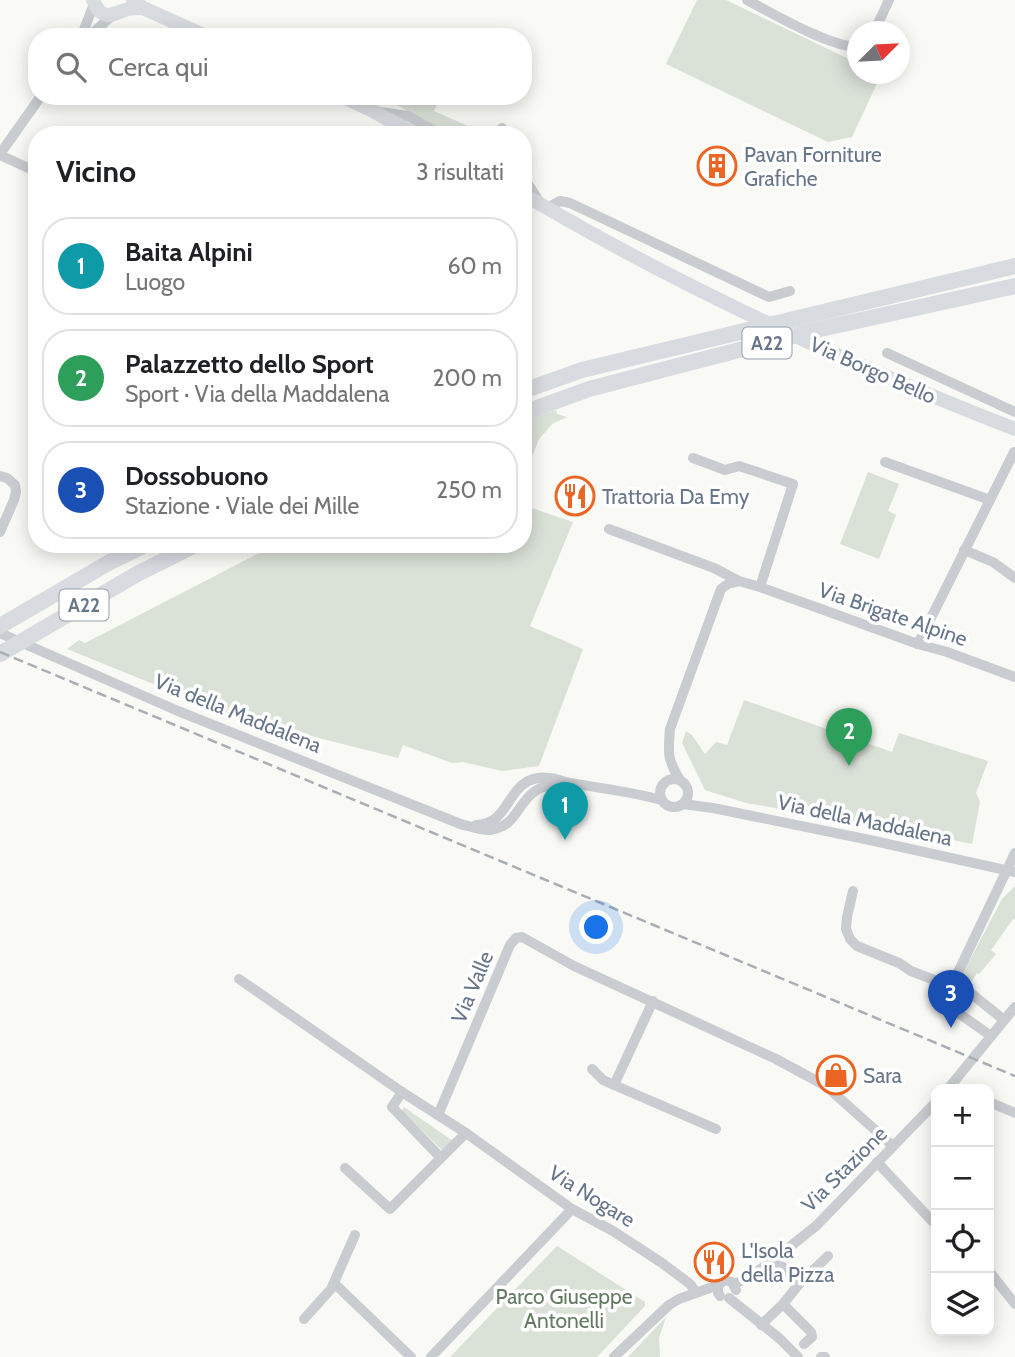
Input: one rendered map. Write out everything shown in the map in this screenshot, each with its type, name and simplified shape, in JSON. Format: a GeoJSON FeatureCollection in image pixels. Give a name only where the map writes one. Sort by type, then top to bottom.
{"type":"FeatureCollection","features":[{"type":"Feature","properties":{"kind":"highway","name":"A22"},"geometry":{"type":"LineString","coordinates":[[532,388],[582,370],[1015,266]]}},
{"type":"Feature","properties":{"kind":"highway","name":"A22"},"geometry":{"type":"LineString","coordinates":[[532,410],[589,390],[816,330],[1015,286]]}},
{"type":"Feature","properties":{"kind":"highway","name":"A22"},"geometry":{"type":"LineString","coordinates":[[1,627],[128,553]]}},
{"type":"Feature","properties":{"kind":"highway","name":"A22"},"geometry":{"type":"LineString","coordinates":[[0,654],[180,553]]}},
{"type":"Feature","properties":{"kind":"main road"},"geometry":{"type":"LineString","coordinates":[[94,2],[103,13],[129,7],[184,28]]}},
{"type":"Feature","properties":{"kind":"main road"},"geometry":{"type":"LineString","coordinates":[[360,105],[400,126]]}},
{"type":"Feature","properties":{"kind":"main road","name":"Via Borgo Bello"},"geometry":{"type":"LineString","coordinates":[[532,199],[688,286],[819,347],[1015,429]]}},
{"type":"Feature","properties":{"kind":"street"},"geometry":{"type":"LineString","coordinates":[[747,0],[823,38],[847,46]]}},
{"type":"Feature","properties":{"kind":"street"},"geometry":{"type":"LineString","coordinates":[[879,21],[889,0]]}},
{"type":"Feature","properties":{"kind":"street"},"geometry":{"type":"LineString","coordinates":[[84,28],[94,2]]}},
{"type":"Feature","properties":{"kind":"street"},"geometry":{"type":"LineString","coordinates":[[100,28],[129,7]]}},
{"type":"Feature","properties":{"kind":"street"},"geometry":{"type":"LineString","coordinates":[[28,168],[0,154],[35,105]]}},
{"type":"Feature","properties":{"kind":"street"},"geometry":{"type":"LineString","coordinates":[[373,111],[408,116],[426,126]]}},
{"type":"Feature","properties":{"kind":"street","name":"Via Borgo Bello"},"geometry":{"type":"LineString","coordinates":[[532,189],[545,207]]}},
{"type":"Feature","properties":{"kind":"street"},"geometry":{"type":"LineString","coordinates":[[545,207],[560,201],[570,203],[769,297],[790,291]]}},
{"type":"Feature","properties":{"kind":"street","name":"Via Borgo Bello"},"geometry":{"type":"LineString","coordinates":[[887,353],[1015,412]]}},
{"type":"Feature","properties":{"kind":"street"},"geometry":{"type":"LineString","coordinates":[[918,644],[1014,453]]}},
{"type":"Feature","properties":{"kind":"street"},"geometry":{"type":"LineString","coordinates":[[693,458],[725,470],[739,466],[793,484],[760,587]]}},
{"type":"Feature","properties":{"kind":"street"},"geometry":{"type":"LineString","coordinates":[[885,462],[990,500]]}},
{"type":"Feature","properties":{"kind":"street"},"geometry":{"type":"LineString","coordinates":[[0,475],[15,485],[16,492],[0,532]]}},
{"type":"Feature","properties":{"kind":"street","name":"Via Brigate Alpine"},"geometry":{"type":"LineString","coordinates":[[609,529],[714,568],[739,581],[1015,677]]}},
{"type":"Feature","properties":{"kind":"street"},"geometry":{"type":"LineString","coordinates":[[964,550],[993,562],[1015,578]]}},
{"type":"Feature","properties":{"kind":"street"},"geometry":{"type":"LineString","coordinates":[[680,780],[671,765],[668,749],[670,729],[721,589],[739,581]]}},
{"type":"Feature","properties":{"kind":"street","name":"Via della Maddalena"},"geometry":{"type":"LineString","coordinates":[[1,627],[178,711],[463,825],[481,825],[491,821],[500,815],[516,791],[528,781],[553,778],[636,793],[662,800],[669,806],[683,804],[708,807],[1011,872]]}},
{"type":"Feature","properties":{"kind":"street"},"geometry":{"type":"LineString","coordinates":[[662,800],[660,796],[671,765]]}},
{"type":"Feature","properties":{"kind":"street","name":"Via della Maddalena"},"geometry":{"type":"LineString","coordinates":[[636,793],[676,778],[708,807]]}},
{"type":"Feature","properties":{"kind":"street"},"geometry":{"type":"LineString","coordinates":[[683,804],[688,791]]}},
{"type":"Feature","properties":{"kind":"street"},"geometry":{"type":"LineString","coordinates":[[951,987],[1011,872],[1015,853]]}},
{"type":"Feature","properties":{"kind":"street"},"geometry":{"type":"LineString","coordinates":[[853,891],[846,917],[846,929],[857,946],[973,995],[1004,1020]]}},
{"type":"Feature","properties":{"kind":"street","name":"Via Valle"},"geometry":{"type":"LineString","coordinates":[[438,1115],[510,944],[516,938],[525,937],[554,956],[776,1059],[826,1086],[893,1146]]}},
{"type":"Feature","properties":{"kind":"street","name":"Via Nogare"},"geometry":{"type":"LineString","coordinates":[[239,979],[466,1133],[572,1209],[613,1231],[684,1279],[696,1292]]}},
{"type":"Feature","properties":{"kind":"street"},"geometry":{"type":"LineString","coordinates":[[973,995],[967,994],[960,998],[957,1012],[991,1036]]}},
{"type":"Feature","properties":{"kind":"street"},"geometry":{"type":"LineString","coordinates":[[614,1085],[653,1001]]}},
{"type":"Feature","properties":{"kind":"street"},"geometry":{"type":"LineString","coordinates":[[956,1084],[968,1064],[1015,1007]]}},
{"type":"Feature","properties":{"kind":"street"},"geometry":{"type":"LineString","coordinates":[[592,1069],[603,1080],[716,1129]]}},
{"type":"Feature","properties":{"kind":"street"},"geometry":{"type":"LineString","coordinates":[[402,1091],[391,1107],[441,1158]]}},
{"type":"Feature","properties":{"kind":"street"},"geometry":{"type":"LineString","coordinates":[[994,1104],[1015,1113]]}},
{"type":"Feature","properties":{"kind":"street","name":"Via Stazione"},"geometry":{"type":"LineString","coordinates":[[614,1357],[668,1305],[696,1292],[730,1289],[816,1226],[931,1107]]}},
{"type":"Feature","properties":{"kind":"street"},"geometry":{"type":"LineString","coordinates":[[345,1168],[390,1209],[466,1133]]}},
{"type":"Feature","properties":{"kind":"street"},"geometry":{"type":"LineString","coordinates":[[877,1162],[931,1220]]}},
{"type":"Feature","properties":{"kind":"street"},"geometry":{"type":"LineString","coordinates":[[431,1357],[572,1209]]}},
{"type":"Feature","properties":{"kind":"street"},"geometry":{"type":"LineString","coordinates":[[304,1319],[331,1289],[355,1236]]}},
{"type":"Feature","properties":{"kind":"street"},"geometry":{"type":"LineString","coordinates":[[761,1325],[828,1256]]}},
{"type":"Feature","properties":{"kind":"street"},"geometry":{"type":"LineString","coordinates":[[774,1259],[800,1283]]}},
{"type":"Feature","properties":{"kind":"street"},"geometry":{"type":"LineString","coordinates":[[991,1273],[1015,1304]]}},
{"type":"Feature","properties":{"kind":"street"},"geometry":{"type":"LineString","coordinates":[[334,1283],[411,1357]]}},
{"type":"Feature","properties":{"kind":"street"},"geometry":{"type":"LineString","coordinates":[[730,1289],[761,1325],[798,1357]]}},
{"type":"Feature","properties":{"kind":"street"},"geometry":{"type":"LineString","coordinates":[[783,1304],[811,1332],[811,1337],[804,1344]]}},
{"type":"Feature","properties":{"kind":"green space"},"geometry":{"type":"Polygon","coordinates":[[[697,0],[726,0],[847,58],[847,84],[877,84],[852,137],[828,142],[666,64],[697,0]]]}},
{"type":"Feature","properties":{"kind":"green space"},"geometry":{"type":"Polygon","coordinates":[[[397,105],[437,105],[434,111],[468,126],[435,126],[397,105]]]}},
{"type":"Feature","properties":{"kind":"green space"},"geometry":{"type":"Polygon","coordinates":[[[556,410],[557,414],[567,417],[552,424],[539,439],[532,456],[532,417],[556,410]]]}},
{"type":"Feature","properties":{"kind":"green space"},"geometry":{"type":"Polygon","coordinates":[[[868,472],[899,484],[888,511],[896,515],[879,559],[840,544],[868,472]]]}},
{"type":"Feature","properties":{"kind":"green space"},"geometry":{"type":"Polygon","coordinates":[[[532,508],[573,522],[530,626],[583,649],[539,766],[502,771],[463,762],[452,763],[403,745],[398,758],[232,716],[67,649],[79,640],[85,643],[260,553],[532,553],[532,508]]]}},
{"type":"Feature","properties":{"kind":"green space"},"geometry":{"type":"Polygon","coordinates":[[[744,700],[892,752],[899,733],[988,761],[976,793],[980,802],[972,844],[746,803],[705,790],[682,743],[686,731],[705,754],[716,742],[727,745],[744,700]]]}},
{"type":"Feature","properties":{"kind":"green space"},"geometry":{"type":"Polygon","coordinates":[[[1015,886],[1015,920],[1013,919],[991,950],[996,954],[972,981],[962,975],[1002,899],[1015,886]]]}},
{"type":"Feature","properties":{"kind":"green space"},"geometry":{"type":"Polygon","coordinates":[[[404,1107],[453,1141],[443,1151],[402,1111],[404,1107]]]}},
{"type":"Feature","properties":{"kind":"green space","name":"Parco Giuseppe Antonelli"},"geometry":{"type":"Polygon","coordinates":[[[557,1246],[645,1302],[645,1306],[597,1357],[450,1357],[557,1246]]]}},
{"type":"Feature","properties":{"kind":"green space"},"geometry":{"type":"Polygon","coordinates":[[[666,1317],[659,1338],[660,1357],[628,1357],[666,1317]]]}},
{"type":"Feature","properties":{"kind":"railway"},"geometry":{"type":"LineString","coordinates":[[0,652],[1015,1076]]}},
{"type":"Feature","properties":{"kind":"place","name":"Pavan Forniture Grafiche"},"geometry":{"type":"Point","coordinates":[717,166]}},
{"type":"Feature","properties":{"kind":"place","name":"Trattoria Da Emy"},"geometry":{"type":"Point","coordinates":[575,496]}},
{"type":"Feature","properties":{"kind":"place","name":"Palazzetto dello Sport"},"geometry":{"type":"Point","coordinates":[849,766]}},
{"type":"Feature","properties":{"kind":"place","name":"Baita Alpini"},"geometry":{"type":"Point","coordinates":[565,840]}},
{"type":"Feature","properties":{"kind":"place","name":"Dossobuono"},"geometry":{"type":"Point","coordinates":[951,1028]}},
{"type":"Feature","properties":{"kind":"place","name":"Sara"},"geometry":{"type":"Point","coordinates":[836,1075]}},
{"type":"Feature","properties":{"kind":"place","name":"L'Isola della Pizza"},"geometry":{"type":"Point","coordinates":[714,1262]}}]}
